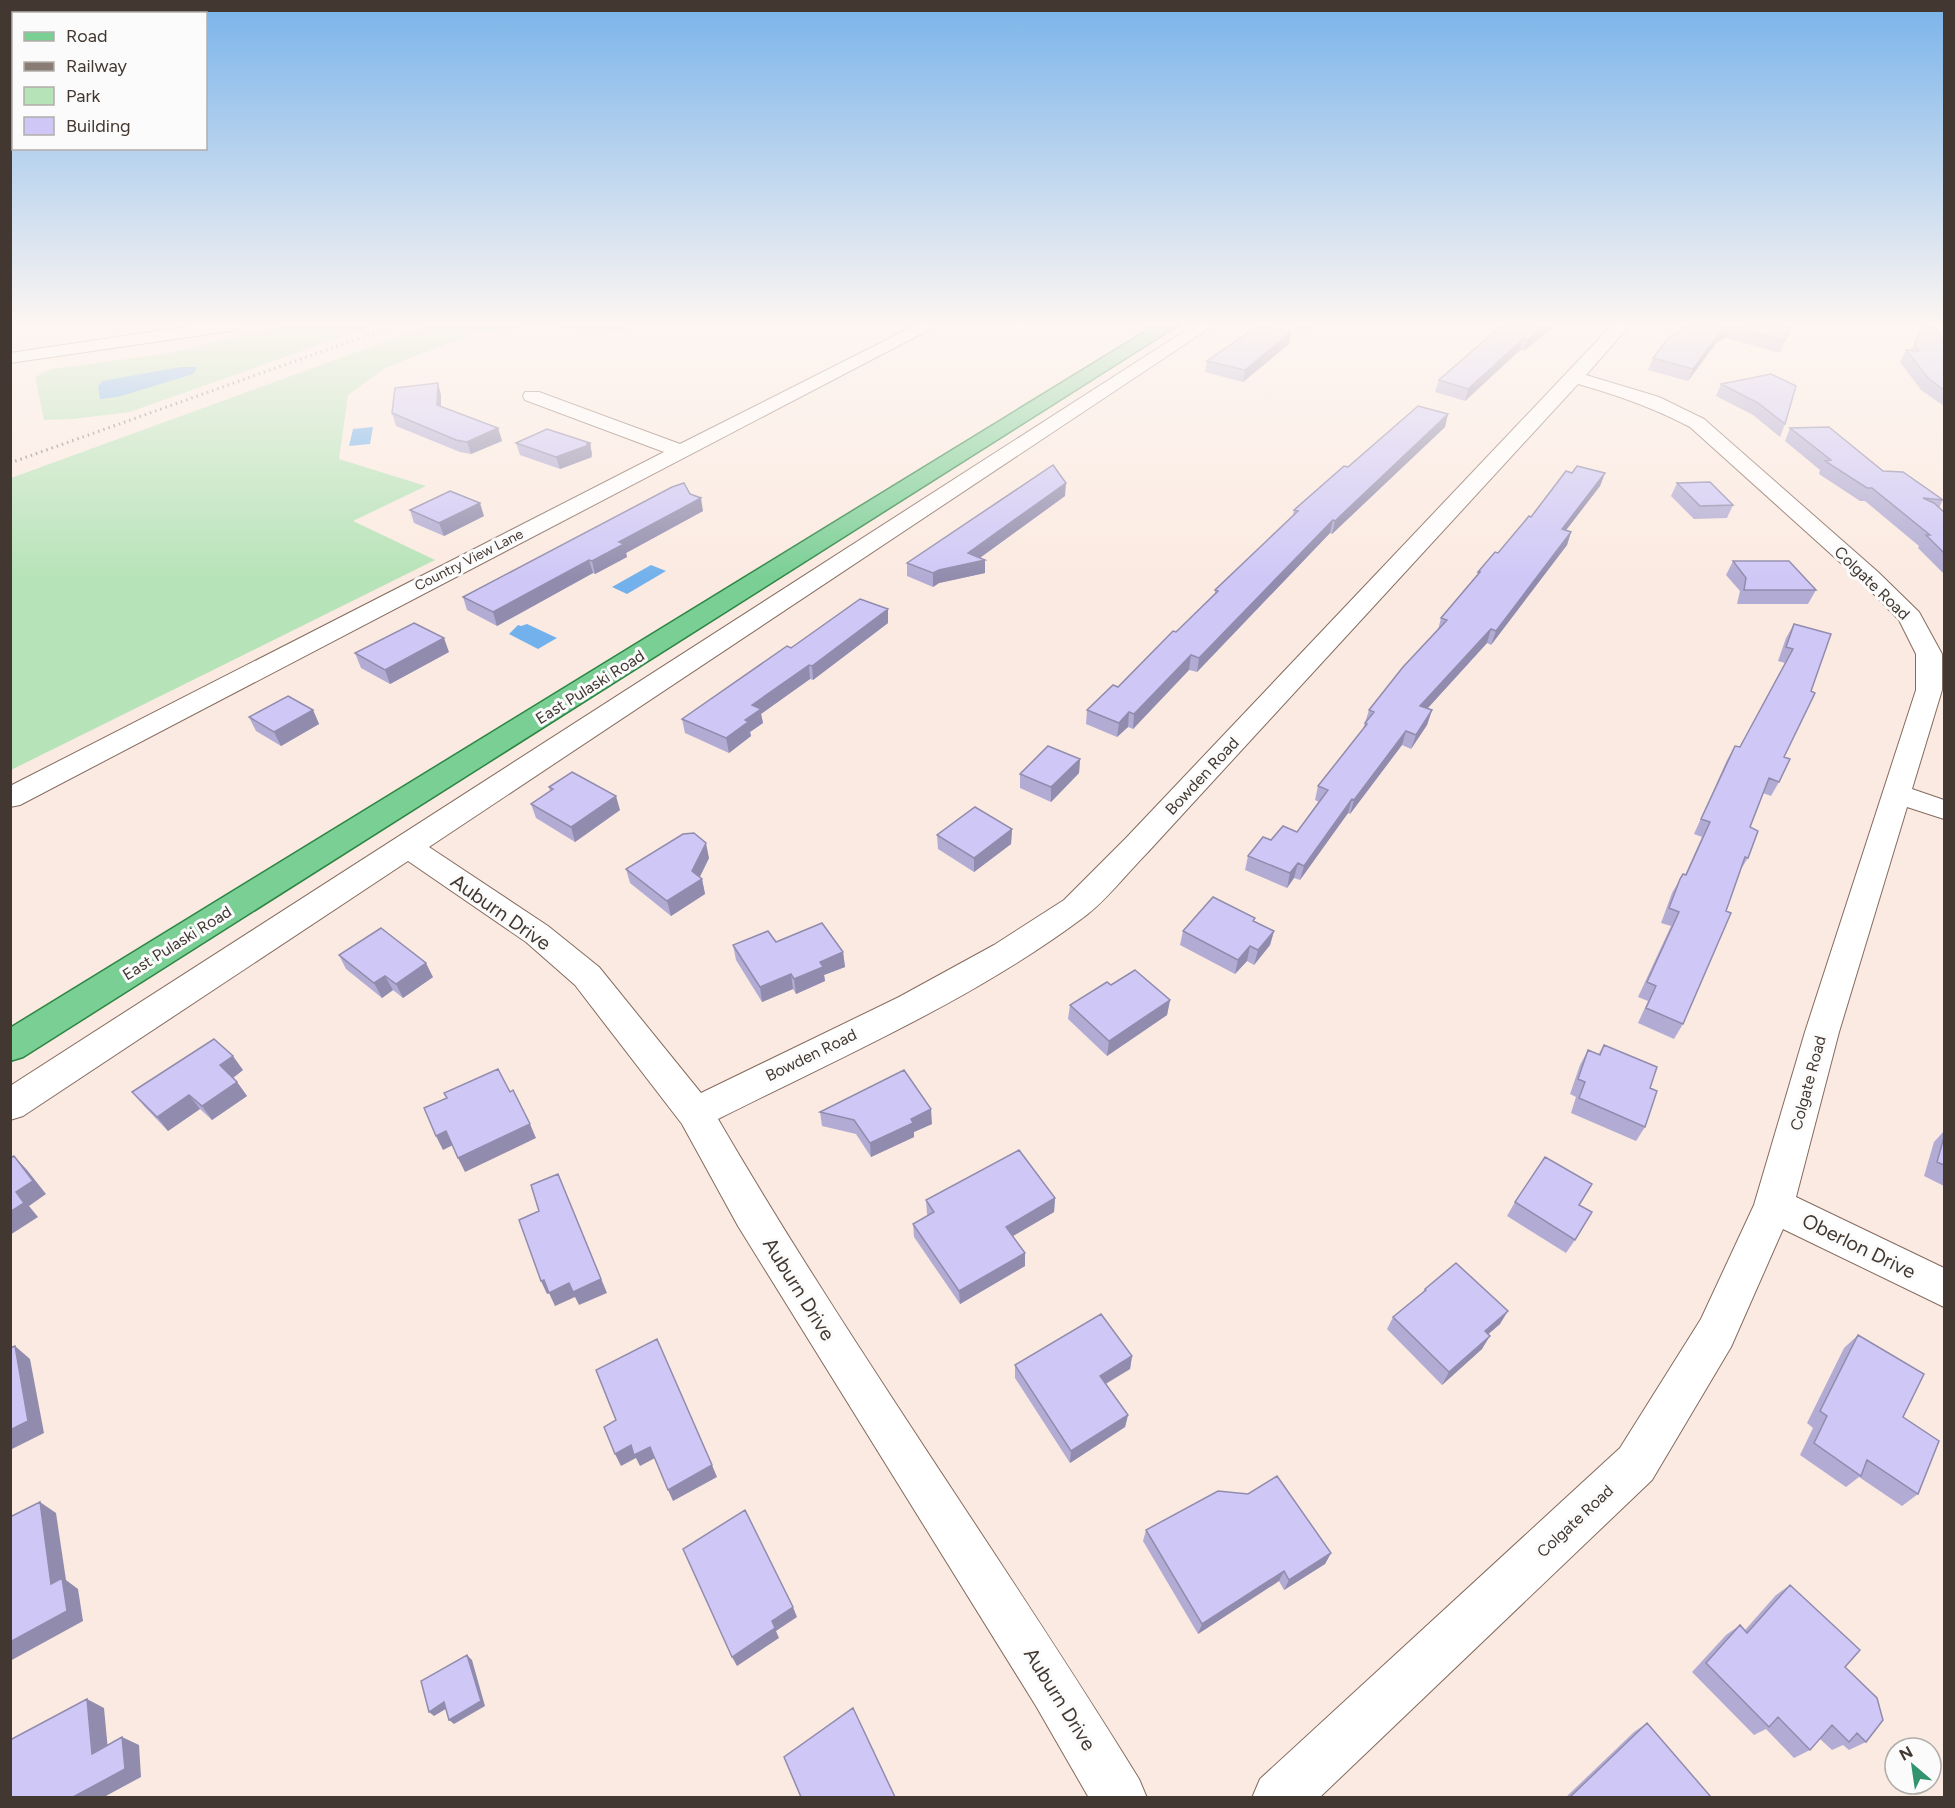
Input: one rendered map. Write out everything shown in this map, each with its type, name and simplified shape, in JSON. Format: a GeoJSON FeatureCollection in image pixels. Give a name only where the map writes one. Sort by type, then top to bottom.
{"type":"FeatureCollection","features":[{"type":"Feature","properties":{"kind":"main road","name":"East Pulaski Road"},"geometry":{"type":"LineString","coordinates":[[10,1047],[1035,409]]}},
{"type":"Feature","properties":{"kind":"street"},"geometry":{"type":"LineString","coordinates":[[568,409],[681,451]]}},
{"type":"Feature","properties":{"kind":"street","name":"Country View Lane"},"geometry":{"type":"LineString","coordinates":[[10,798],[764,409]]}},
{"type":"Feature","properties":{"kind":"street"},"geometry":{"type":"LineString","coordinates":[[10,1105],[1078,409]]}},
{"type":"Feature","properties":{"kind":"street","name":"Bowden Road"},"geometry":{"type":"LineString","coordinates":[[695,1113],[911,1006],[1006,954],[1075,908],[1544,409]]}},
{"type":"Feature","properties":{"kind":"street","name":"Colgate Road"},"geometry":{"type":"LineString","coordinates":[[1280,1797],[1636,1464],[1716,1333],[1774,1205],[1822,1032],[1929,690],[1929,654],[1910,617],[1870,577],[1696,423],[1673,409]]}},
{"type":"Feature","properties":{"kind":"street"},"geometry":{"type":"LineString","coordinates":[[1895,793],[1944,810]]}},
{"type":"Feature","properties":{"kind":"street","name":"Auburn Drive"},"geometry":{"type":"LineString","coordinates":[[407,846],[537,934],[587,976],[695,1113],[752,1214],[1054,1688],[1120,1797]]}},
{"type":"Feature","properties":{"kind":"street","name":"Oberlon Drive"},"geometry":{"type":"LineString","coordinates":[[1774,1205],[1944,1287]]}},
{"type":"Feature","properties":{"kind":"green space"},"geometry":{"type":"Polygon","coordinates":[[[42,409],[137,409],[73,419],[44,420],[42,409]]]}},
{"type":"Feature","properties":{"kind":"green space"},"geometry":{"type":"Polygon","coordinates":[[[199,409],[346,409],[339,459],[426,486],[353,521],[435,560],[11,770],[11,478],[199,409]]]}},
{"type":"Feature","properties":{"kind":"water"},"geometry":{"type":"Polygon","coordinates":[[[373,427],[370,444],[349,446],[353,429],[373,427]]]}},
{"type":"Feature","properties":{"kind":"water"},"geometry":{"type":"Polygon","coordinates":[[[651,565],[666,571],[627,594],[612,587],[651,565]]]}},
{"type":"Feature","properties":{"kind":"water"},"geometry":{"type":"Polygon","coordinates":[[[527,624],[557,638],[538,649],[509,634],[518,625],[527,624]]]}},
{"type":"Feature","properties":{"kind":"building"},"geometry":{"type":"Polygon","coordinates":[[[392,409],[449,409],[498,428],[467,442],[456,440],[392,413],[392,409]]]}},
{"type":"Feature","properties":{"kind":"building"},"geometry":{"type":"Polygon","coordinates":[[[1414,409],[1431,409],[1448,414],[1335,521],[1333,520],[1199,658],[1191,655],[1134,714],[1129,712],[1119,723],[1087,710],[1113,685],[1118,687],[1173,631],[1176,632],[1218,591],[1215,590],[1298,511],[1294,510],[1344,466],[1348,467],[1414,409]]]}},
{"type":"Feature","properties":{"kind":"building"},"geometry":{"type":"Polygon","coordinates":[[[1766,409],[1789,409],[1785,424],[1766,409]]]}},
{"type":"Feature","properties":{"kind":"building"},"geometry":{"type":"Polygon","coordinates":[[[1829,427],[1883,471],[1903,472],[1943,500],[1923,498],[1934,503],[1944,512],[1944,553],[1926,535],[1930,535],[1872,488],[1867,488],[1825,461],[1831,460],[1790,428],[1829,427]]]}},
{"type":"Feature","properties":{"kind":"building"},"geometry":{"type":"Polygon","coordinates":[[[547,429],[590,443],[556,457],[516,443],[547,429]]]}},
{"type":"Feature","properties":{"kind":"building"},"geometry":{"type":"Polygon","coordinates":[[[1053,465],[1066,483],[968,553],[985,560],[933,573],[907,563],[1053,465]]]}},
{"type":"Feature","properties":{"kind":"building"},"geometry":{"type":"Polygon","coordinates":[[[1577,466],[1605,473],[1562,529],[1571,532],[1496,631],[1491,629],[1420,706],[1432,710],[1416,735],[1406,731],[1354,800],[1352,799],[1304,866],[1298,863],[1290,873],[1248,856],[1263,837],[1271,840],[1283,826],[1297,832],[1328,790],[1318,786],[1367,724],[1365,723],[1374,712],[1369,710],[1403,667],[1447,620],[1441,618],[1495,552],[1498,553],[1529,516],[1531,517],[1566,471],[1572,473],[1577,466]]]}},
{"type":"Feature","properties":{"kind":"building"},"geometry":{"type":"Polygon","coordinates":[[[1710,482],[1733,505],[1700,506],[1677,483],[1710,482]]]}},
{"type":"Feature","properties":{"kind":"building"},"geometry":{"type":"Polygon","coordinates":[[[684,483],[690,494],[701,498],[619,542],[624,544],[592,561],[589,560],[493,612],[463,597],[672,487],[684,483]]]}},
{"type":"Feature","properties":{"kind":"building"},"geometry":{"type":"Polygon","coordinates":[[[450,491],[480,503],[439,523],[410,510],[450,491]]]}},
{"type":"Feature","properties":{"kind":"building"},"geometry":{"type":"Polygon","coordinates":[[[1733,561],[1789,561],[1816,590],[1744,590],[1746,578],[1733,561]]]}},
{"type":"Feature","properties":{"kind":"building"},"geometry":{"type":"Polygon","coordinates":[[[860,599],[888,609],[812,666],[809,665],[752,705],[761,709],[726,738],[682,719],[787,646],[791,648],[860,599]]]}},
{"type":"Feature","properties":{"kind":"building"},"geometry":{"type":"Polygon","coordinates":[[[414,623],[444,638],[385,670],[355,653],[414,623]]]}},
{"type":"Feature","properties":{"kind":"building"},"geometry":{"type":"Polygon","coordinates":[[[1794,624],[1831,634],[1811,691],[1815,693],[1784,757],[1790,759],[1779,782],[1769,778],[1750,827],[1758,831],[1748,858],[1745,857],[1726,911],[1731,913],[1683,1024],[1646,1008],[1656,986],[1647,982],[1679,912],[1669,908],[1680,879],[1683,874],[1686,875],[1710,822],[1701,819],[1735,746],[1740,747],[1793,649],[1786,647],[1794,624]]]}},
{"type":"Feature","properties":{"kind":"building"},"geometry":{"type":"Polygon","coordinates":[[[288,696],[313,710],[274,732],[249,717],[288,696]]]}},
{"type":"Feature","properties":{"kind":"building"},"geometry":{"type":"Polygon","coordinates":[[[1048,746],[1080,759],[1051,787],[1020,774],[1048,746]]]}},
{"type":"Feature","properties":{"kind":"building"},"geometry":{"type":"Polygon","coordinates":[[[572,772],[616,796],[571,827],[531,804],[553,789],[549,787],[572,772]]]}},
{"type":"Feature","properties":{"kind":"building"},"geometry":{"type":"Polygon","coordinates":[[[975,807],[1012,829],[974,858],[937,835],[975,807]]]}},
{"type":"Feature","properties":{"kind":"building"},"geometry":{"type":"Polygon","coordinates":[[[694,833],[706,843],[692,871],[702,879],[667,901],[626,869],[683,834],[694,833]]]}},
{"type":"Feature","properties":{"kind":"building"},"geometry":{"type":"Polygon","coordinates":[[[1213,897],[1255,918],[1253,921],[1274,931],[1258,950],[1250,946],[1238,960],[1183,931],[1213,897]]]}},
{"type":"Feature","properties":{"kind":"building"},"geometry":{"type":"Polygon","coordinates":[[[822,923],[843,952],[820,962],[823,967],[794,979],[791,974],[760,987],[733,945],[768,931],[776,942],[822,923]]]}},
{"type":"Feature","properties":{"kind":"building"},"geometry":{"type":"Polygon","coordinates":[[[381,928],[426,963],[396,984],[385,976],[374,983],[339,955],[381,928]]]}},
{"type":"Feature","properties":{"kind":"building"},"geometry":{"type":"Polygon","coordinates":[[[1135,970],[1170,1000],[1109,1041],[1070,1005],[1107,982],[1111,985],[1135,970]]]}},
{"type":"Feature","properties":{"kind":"building"},"geometry":{"type":"Polygon","coordinates":[[[214,1039],[233,1056],[220,1065],[237,1082],[202,1106],[189,1095],[157,1117],[132,1092],[214,1039]]]}},
{"type":"Feature","properties":{"kind":"building"},"geometry":{"type":"Polygon","coordinates":[[[1604,1045],[1657,1067],[1650,1088],[1657,1091],[1645,1127],[1579,1098],[1585,1082],[1578,1079],[1588,1050],[1600,1055],[1604,1045]]]}},
{"type":"Feature","properties":{"kind":"building"},"geometry":{"type":"Polygon","coordinates":[[[498,1069],[510,1092],[513,1090],[530,1124],[458,1158],[446,1131],[436,1136],[424,1108],[447,1098],[444,1093],[498,1069]]]}},
{"type":"Feature","properties":{"kind":"building"},"geometry":{"type":"Polygon","coordinates":[[[904,1070],[931,1109],[911,1119],[913,1123],[870,1143],[854,1120],[820,1112],[904,1070]]]}},
{"type":"Feature","properties":{"kind":"building"},"geometry":{"type":"Polygon","coordinates":[[[1944,1137],[1944,1165],[1937,1162],[1944,1137]]]}},
{"type":"Feature","properties":{"kind":"building"},"geometry":{"type":"Polygon","coordinates":[[[1019,1150],[1055,1198],[1006,1227],[1025,1253],[959,1291],[913,1224],[934,1212],[926,1200],[1019,1150]]]}},
{"type":"Feature","properties":{"kind":"building"},"geometry":{"type":"Polygon","coordinates":[[[14,1156],[33,1181],[16,1192],[24,1203],[10,1212],[10,1158],[14,1156]]]}},
{"type":"Feature","properties":{"kind":"building"},"geometry":{"type":"Polygon","coordinates":[[[1545,1157],[1592,1184],[1579,1205],[1592,1212],[1575,1240],[1515,1202],[1545,1157]]]}},
{"type":"Feature","properties":{"kind":"building"},"geometry":{"type":"Polygon","coordinates":[[[558,1174],[601,1279],[573,1292],[569,1283],[549,1293],[544,1280],[541,1281],[519,1220],[539,1211],[531,1185],[558,1174]]]}},
{"type":"Feature","properties":{"kind":"building"},"geometry":{"type":"Polygon","coordinates":[[[1456,1263],[1508,1311],[1485,1331],[1490,1336],[1449,1372],[1393,1317],[1456,1263]]]}},
{"type":"Feature","properties":{"kind":"building"},"geometry":{"type":"Polygon","coordinates":[[[1101,1314],[1132,1356],[1100,1376],[1128,1415],[1071,1451],[1015,1365],[1101,1314]]]}},
{"type":"Feature","properties":{"kind":"building"},"geometry":{"type":"Polygon","coordinates":[[[1858,1335],[1924,1374],[1903,1417],[1939,1441],[1918,1494],[1867,1460],[1861,1476],[1814,1443],[1827,1416],[1820,1411],[1858,1335]]]}},
{"type":"Feature","properties":{"kind":"building"},"geometry":{"type":"Polygon","coordinates":[[[657,1339],[712,1465],[668,1490],[650,1447],[634,1455],[631,1445],[615,1454],[604,1427],[616,1420],[596,1370],[657,1339]]]}},
{"type":"Feature","properties":{"kind":"building"},"geometry":{"type":"Polygon","coordinates":[[[15,1346],[28,1421],[10,1430],[10,1348],[15,1346]]]}},
{"type":"Feature","properties":{"kind":"building"},"geometry":{"type":"Polygon","coordinates":[[[1277,1476],[1331,1553],[1289,1580],[1284,1571],[1202,1624],[1146,1530],[1218,1491],[1248,1494],[1277,1476]]]}},
{"type":"Feature","properties":{"kind":"building"},"geometry":{"type":"Polygon","coordinates":[[[40,1502],[51,1584],[62,1578],[67,1611],[10,1642],[10,1517],[40,1502]]]}},
{"type":"Feature","properties":{"kind":"building"},"geometry":{"type":"Polygon","coordinates":[[[745,1510],[793,1607],[772,1621],[775,1628],[732,1657],[683,1549],[745,1510]]]}},
{"type":"Feature","properties":{"kind":"building"},"geometry":{"type":"Polygon","coordinates":[[[1790,1585],[1860,1650],[1845,1667],[1877,1698],[1883,1720],[1866,1742],[1857,1733],[1849,1742],[1832,1725],[1810,1750],[1778,1717],[1769,1727],[1706,1663],[1740,1625],[1747,1633],[1790,1585]]]}},
{"type":"Feature","properties":{"kind":"building"},"geometry":{"type":"Polygon","coordinates":[[[467,1655],[481,1701],[449,1720],[444,1702],[429,1712],[421,1681],[467,1655]]]}},
{"type":"Feature","properties":{"kind":"building"},"geometry":{"type":"Polygon","coordinates":[[[87,1699],[92,1754],[122,1737],[125,1769],[73,1797],[10,1797],[10,1740],[87,1699]]]}},
{"type":"Feature","properties":{"kind":"building"},"geometry":{"type":"Polygon","coordinates":[[[853,1708],[895,1797],[801,1797],[784,1757],[853,1708]]]}},
{"type":"Feature","properties":{"kind":"building"},"geometry":{"type":"Polygon","coordinates":[[[1647,1723],[1711,1797],[1570,1797],[1647,1723]]]}},
{"type":"Feature","properties":{"kind":"railway"},"geometry":{"type":"LineString","coordinates":[[10,463],[160,409]]}}]}
